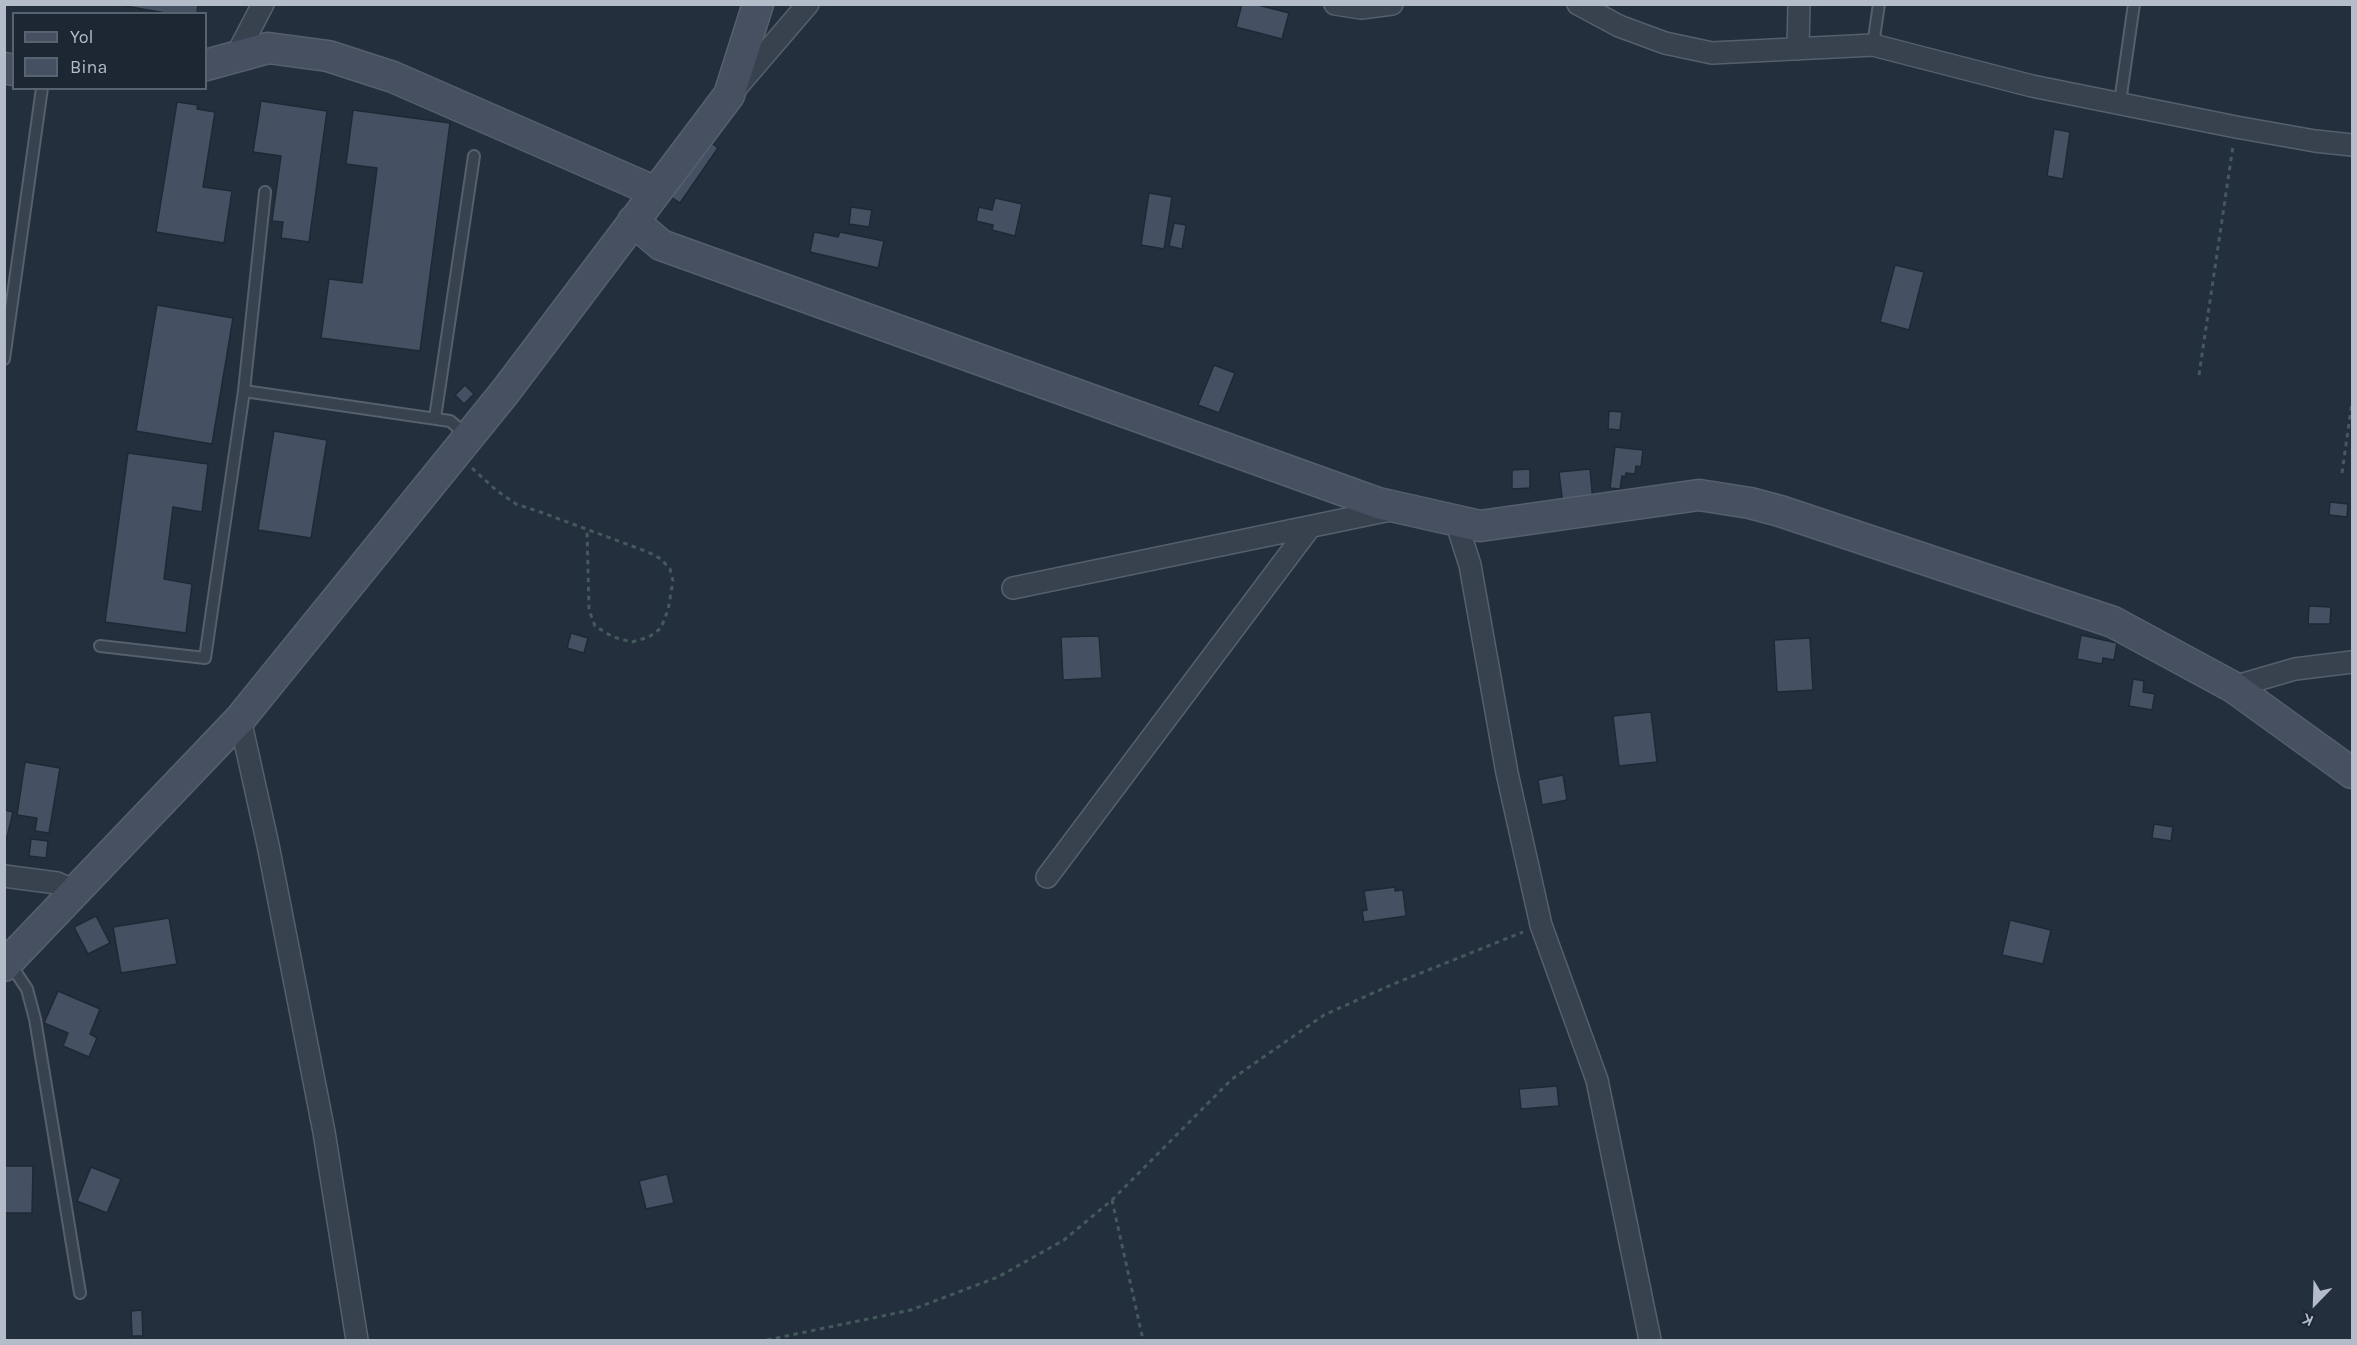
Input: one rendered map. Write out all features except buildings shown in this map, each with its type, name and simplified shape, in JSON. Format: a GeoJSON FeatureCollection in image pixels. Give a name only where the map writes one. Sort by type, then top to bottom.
{"type":"FeatureCollection","features":[{"type":"Feature","properties":{"kind":"street"},"geometry":{"type":"LineString","coordinates":[[235,58],[263,4]]}},
{"type":"Feature","properties":{"kind":"street"},"geometry":{"type":"LineString","coordinates":[[729,95],[758,4]]}},
{"type":"Feature","properties":{"kind":"street"},"geometry":{"type":"LineString","coordinates":[[7,964],[240,719],[505,392],[729,95],[808,4]]}},
{"type":"Feature","properties":{"kind":"street"},"geometry":{"type":"LineString","coordinates":[[1335,4],[1361,8],[1392,4]]}},
{"type":"Feature","properties":{"kind":"street"},"geometry":{"type":"LineString","coordinates":[[1578,4],[1628,30],[1665,43],[1712,53],[1873,45],[2032,86],[2236,127],[2352,145]]}},
{"type":"Feature","properties":{"kind":"street"},"geometry":{"type":"LineString","coordinates":[[1798,49],[1799,4]]}},
{"type":"Feature","properties":{"kind":"street"},"geometry":{"type":"LineString","coordinates":[[207,64],[268,48],[328,56],[393,76],[656,192]]}},
{"type":"Feature","properties":{"kind":"street"},"geometry":{"type":"LineString","coordinates":[[633,221],[661,245],[1378,503],[1480,526],[1699,495],[1750,503],[2113,622],[2233,687],[2352,773]]}},
{"type":"Feature","properties":{"kind":"street"},"geometry":{"type":"LineString","coordinates":[[1013,588],[1401,508]]}},
{"type":"Feature","properties":{"kind":"street"},"geometry":{"type":"LineString","coordinates":[[1456,521],[1470,565],[1507,773],[1540,925],[1597,1080],[1650,1341]]}},
{"type":"Feature","properties":{"kind":"street"},"geometry":{"type":"LineString","coordinates":[[1047,877],[1310,527]]}},
{"type":"Feature","properties":{"kind":"street"},"geometry":{"type":"LineString","coordinates":[[2233,687],[2295,669],[2352,662]]}},
{"type":"Feature","properties":{"kind":"street"},"geometry":{"type":"LineString","coordinates":[[240,719],[268,845],[324,1132],[357,1341]]}},
{"type":"Feature","properties":{"kind":"street"},"geometry":{"type":"LineString","coordinates":[[4,876],[57,883],[77,892]]}},
{"type":"Feature","properties":{"kind":"lane"},"geometry":{"type":"LineString","coordinates":[[1873,45],[1879,4]]}},
{"type":"Feature","properties":{"kind":"lane"},"geometry":{"type":"LineString","coordinates":[[2120,102],[2133,4]]}},
{"type":"Feature","properties":{"kind":"lane"},"geometry":{"type":"LineString","coordinates":[[4,359],[42,90]]}},
{"type":"Feature","properties":{"kind":"lane"},"geometry":{"type":"LineString","coordinates":[[435,418],[474,156]]}},
{"type":"Feature","properties":{"kind":"lane"},"geometry":{"type":"LineString","coordinates":[[100,646],[205,658],[244,391],[265,192]]}},
{"type":"Feature","properties":{"kind":"lane"},"geometry":{"type":"LineString","coordinates":[[244,391],[450,420],[462,445]]}},
{"type":"Feature","properties":{"kind":"lane"},"geometry":{"type":"LineString","coordinates":[[7,964],[27,989],[35,1019],[80,1293]]}},
{"type":"Feature","properties":{"kind":"path"},"geometry":{"type":"LineString","coordinates":[[2199,375],[2236,127]]}},
{"type":"Feature","properties":{"kind":"path"},"geometry":{"type":"LineString","coordinates":[[2342,472],[2352,402]]}},
{"type":"Feature","properties":{"kind":"path"},"geometry":{"type":"LineString","coordinates":[[462,445],[495,490],[516,504],[587,529],[648,552],[661,559],[670,569],[673,581],[668,610],[661,628],[649,638],[632,642],[613,637],[595,626],[589,610],[587,529]]}},
{"type":"Feature","properties":{"kind":"path"},"geometry":{"type":"LineString","coordinates":[[766,1341],[911,1310],[998,1277],[1064,1240],[1112,1200],[1232,1079],[1324,1015],[1391,985],[1540,925]]}},
{"type":"Feature","properties":{"kind":"path"},"geometry":{"type":"LineString","coordinates":[[1112,1200],[1143,1341]]}}]}
